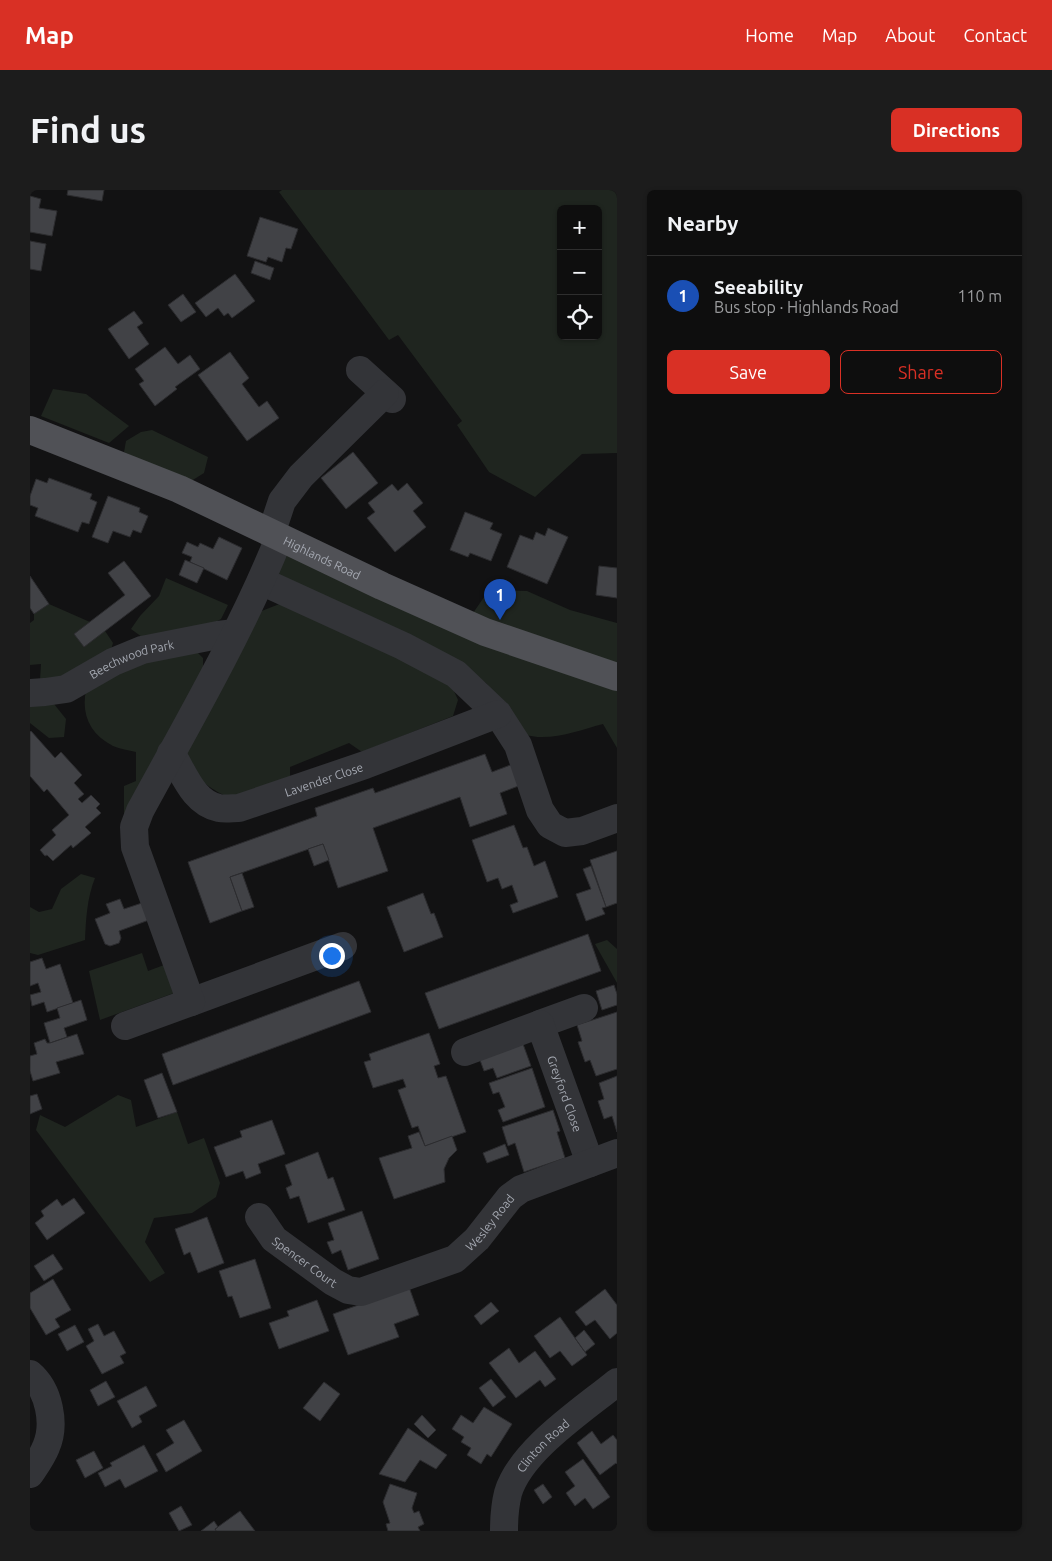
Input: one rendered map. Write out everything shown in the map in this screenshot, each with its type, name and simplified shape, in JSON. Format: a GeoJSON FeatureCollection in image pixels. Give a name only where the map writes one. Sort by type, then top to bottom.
{"type":"FeatureCollection","features":[{"type":"Feature","properties":{"kind":"main road","name":"Highlands Road"},"geometry":{"type":"LineString","coordinates":[[30,430],[179,489],[275,536],[485,632],[617,677]]}},
{"type":"Feature","properties":{"kind":"street"},"geometry":{"type":"LineString","coordinates":[[191,1002],[135,847],[134,827],[140,811],[261,582],[275,536],[282,501],[301,476],[389,396],[360,370]]}},
{"type":"Feature","properties":{"kind":"street"},"geometry":{"type":"LineString","coordinates":[[261,582],[403,646],[456,674],[498,714],[518,745],[540,810],[550,825],[565,833],[582,831],[617,818]]}},
{"type":"Feature","properties":{"kind":"street","name":"Beechwood Park"},"geometry":{"type":"LineString","coordinates":[[30,693],[66,689],[113,662],[142,650],[218,634],[235,634]]}},
{"type":"Feature","properties":{"kind":"street","name":"Lavender Close"},"geometry":{"type":"LineString","coordinates":[[171,753],[191,789],[204,802],[220,808],[239,808],[365,765],[498,714]]}},
{"type":"Feature","properties":{"kind":"street"},"geometry":{"type":"LineString","coordinates":[[125,1026],[343,946]]}},
{"type":"Feature","properties":{"kind":"street"},"geometry":{"type":"LineString","coordinates":[[465,1052],[584,1008]]}},
{"type":"Feature","properties":{"kind":"street","name":"Greyford Close"},"geometry":{"type":"LineString","coordinates":[[540,1024],[590,1163]]}},
{"type":"Feature","properties":{"kind":"street","name":"Wesley Road"},"geometry":{"type":"LineString","coordinates":[[361,1292],[455,1259],[477,1239],[510,1197],[521,1189],[617,1153]]}},
{"type":"Feature","properties":{"kind":"street","name":"Spencer Court"},"geometry":{"type":"LineString","coordinates":[[259,1216],[274,1239],[333,1282],[348,1290],[361,1292]]}},
{"type":"Feature","properties":{"kind":"street"},"geometry":{"type":"LineString","coordinates":[[30,1374],[35,1378],[44,1393],[49,1410],[50,1428],[47,1445],[30,1474]]}},
{"type":"Feature","properties":{"kind":"street","name":"Clinton Road"},"geometry":{"type":"LineString","coordinates":[[504,1531],[508,1492],[519,1471],[536,1449],[617,1382]]}},
{"type":"Feature","properties":{"kind":"shaded area"},"geometry":{"type":"Polygon","coordinates":[[[282,190],[617,190],[617,453],[582,454],[535,497],[489,472],[457,425],[462,421],[398,335],[389,340],[279,192],[282,190]]]}},
{"type":"Feature","properties":{"kind":"shaded area"},"geometry":{"type":"Polygon","coordinates":[[[53,389],[86,394],[129,426],[109,443],[41,416],[53,389]]]}},
{"type":"Feature","properties":{"kind":"shaded area"},"geometry":{"type":"Polygon","coordinates":[[[152,430],[208,457],[204,473],[188,483],[124,452],[126,441],[141,432],[152,430]]]}},
{"type":"Feature","properties":{"kind":"shaded area"},"geometry":{"type":"Polygon","coordinates":[[[288,553],[591,682],[617,691],[617,748],[603,724],[553,736],[543,737],[524,734],[486,683],[458,663],[281,580],[276,572],[280,558],[288,553]]]}},
{"type":"Feature","properties":{"kind":"shaded area"},"geometry":{"type":"Polygon","coordinates":[[[166,578],[228,605],[221,619],[200,630],[142,637],[131,629],[140,616],[159,596],[166,578]]]}},
{"type":"Feature","properties":{"kind":"shaded area"},"geometry":{"type":"Polygon","coordinates":[[[489,590],[527,591],[570,610],[617,623],[617,665],[503,629],[473,613],[489,590]]]}},
{"type":"Feature","properties":{"kind":"shaded area"},"geometry":{"type":"Polygon","coordinates":[[[282,603],[449,680],[458,700],[453,716],[362,752],[349,743],[290,767],[290,780],[234,800],[217,792],[200,779],[184,758],[254,614],[282,603]]]}},
{"type":"Feature","properties":{"kind":"shaded area"},"geometry":{"type":"Polygon","coordinates":[[[49,604],[90,622],[74,634],[105,631],[113,643],[110,653],[70,675],[40,680],[41,664],[30,665],[30,623],[34,620],[34,614],[49,604]]]}},
{"type":"Feature","properties":{"kind":"shaded area"},"geometry":{"type":"Polygon","coordinates":[[[196,651],[203,658],[203,671],[124,818],[124,786],[136,781],[136,752],[113,746],[98,736],[93,730],[86,716],[86,690],[132,662],[196,651]]]}},
{"type":"Feature","properties":{"kind":"shaded area"},"geometry":{"type":"Polygon","coordinates":[[[30,699],[50,699],[66,719],[64,737],[49,738],[30,723],[30,699]]]}},
{"type":"Feature","properties":{"kind":"shaded area"},"geometry":{"type":"Polygon","coordinates":[[[81,874],[95,878],[86,916],[85,940],[38,955],[30,953],[30,907],[39,912],[52,909],[61,889],[81,874]]]}},
{"type":"Feature","properties":{"kind":"shaded area"},"geometry":{"type":"Polygon","coordinates":[[[607,940],[617,949],[617,983],[595,944],[607,940]]]}},
{"type":"Feature","properties":{"kind":"shaded area"},"geometry":{"type":"Polygon","coordinates":[[[142,953],[148,971],[164,965],[174,993],[100,1020],[89,971],[142,953]]]}},
{"type":"Feature","properties":{"kind":"shaded area"},"geometry":{"type":"Polygon","coordinates":[[[118,1095],[131,1100],[136,1127],[177,1112],[188,1144],[204,1138],[220,1183],[216,1197],[192,1213],[154,1218],[145,1242],[165,1273],[150,1282],[36,1130],[40,1115],[65,1127],[118,1095]]]}},
{"type":"Feature","properties":{"kind":"building"},"geometry":{"type":"Polygon","coordinates":[[[68,190],[104,190],[102,201],[67,195],[68,190]]]}},
{"type":"Feature","properties":{"kind":"building"},"geometry":{"type":"Polygon","coordinates":[[[30,196],[41,199],[39,208],[57,211],[52,236],[30,232],[30,196]]]}},
{"type":"Feature","properties":{"kind":"building"},"geometry":{"type":"Polygon","coordinates":[[[260,217],[298,229],[291,249],[286,248],[282,262],[268,257],[266,262],[247,256],[260,217]]]}},
{"type":"Feature","properties":{"kind":"building"},"geometry":{"type":"Polygon","coordinates":[[[30,241],[46,244],[41,271],[30,269],[30,241]]]}},
{"type":"Feature","properties":{"kind":"building"},"geometry":{"type":"Polygon","coordinates":[[[255,261],[274,268],[270,280],[251,273],[255,261]]]}},
{"type":"Feature","properties":{"kind":"building"},"geometry":{"type":"Polygon","coordinates":[[[235,274],[255,301],[232,318],[228,313],[224,316],[218,308],[206,317],[195,303],[235,274]]]}},
{"type":"Feature","properties":{"kind":"building"},"geometry":{"type":"Polygon","coordinates":[[[183,294],[196,312],[181,322],[168,305],[183,294]]]}},
{"type":"Feature","properties":{"kind":"building"},"geometry":{"type":"Polygon","coordinates":[[[134,311],[143,323],[137,327],[149,344],[129,359],[108,329],[134,311]]]}},
{"type":"Feature","properties":{"kind":"building"},"geometry":{"type":"Polygon","coordinates":[[[165,347],[178,364],[190,355],[200,369],[175,387],[177,389],[155,406],[139,384],[144,381],[135,369],[165,347]]]}},
{"type":"Feature","properties":{"kind":"building"},"geometry":{"type":"Polygon","coordinates":[[[230,352],[249,378],[242,384],[259,407],[267,401],[279,418],[247,441],[198,375],[230,352]]]}},
{"type":"Feature","properties":{"kind":"building"},"geometry":{"type":"Polygon","coordinates":[[[353,452],[378,483],[346,509],[321,478],[353,452]]]}},
{"type":"Feature","properties":{"kind":"building"},"geometry":{"type":"Polygon","coordinates":[[[49,478],[92,494],[90,499],[97,502],[89,524],[82,522],[78,532],[35,516],[38,508],[30,505],[30,496],[36,479],[47,483],[49,478]]]}},
{"type":"Feature","properties":{"kind":"building"},"geometry":{"type":"Polygon","coordinates":[[[407,483],[423,503],[413,511],[426,527],[395,552],[367,518],[375,512],[368,503],[392,484],[398,491],[407,483]]]}},
{"type":"Feature","properties":{"kind":"building"},"geometry":{"type":"Polygon","coordinates":[[[108,496],[140,508],[139,512],[148,516],[141,533],[133,530],[130,537],[113,531],[108,543],[92,537],[108,496]]]}},
{"type":"Feature","properties":{"kind":"building"},"geometry":{"type":"Polygon","coordinates":[[[465,512],[493,523],[490,529],[502,534],[491,561],[470,553],[468,557],[450,550],[465,512]]]}},
{"type":"Feature","properties":{"kind":"building"},"geometry":{"type":"Polygon","coordinates":[[[548,528],[568,537],[547,584],[507,567],[520,535],[533,540],[536,532],[545,536],[548,528]]]}},
{"type":"Feature","properties":{"kind":"building"},"geometry":{"type":"Polygon","coordinates":[[[219,537],[242,548],[227,580],[190,562],[192,557],[182,553],[187,542],[198,547],[200,543],[213,549],[219,537]]]}},
{"type":"Feature","properties":{"kind":"building"},"geometry":{"type":"Polygon","coordinates":[[[185,560],[204,568],[197,583],[179,575],[185,560]]]}},
{"type":"Feature","properties":{"kind":"building"},"geometry":{"type":"Polygon","coordinates":[[[124,561],[151,596],[84,647],[74,634],[125,595],[108,573],[124,561]]]}},
{"type":"Feature","properties":{"kind":"building"},"geometry":{"type":"Polygon","coordinates":[[[599,566],[617,568],[617,598],[596,595],[599,566]]]}},
{"type":"Feature","properties":{"kind":"building"},"geometry":{"type":"Polygon","coordinates":[[[30,576],[49,604],[34,614],[30,608],[30,576]]]}},
{"type":"Feature","properties":{"kind":"building"},"geometry":{"type":"Polygon","coordinates":[[[31,731],[55,758],[61,752],[82,775],[74,783],[84,794],[78,799],[82,803],[91,795],[100,804],[96,808],[101,813],[85,827],[91,833],[73,848],[71,845],[53,861],[40,850],[56,835],[52,830],[69,815],[47,789],[44,792],[30,776],[31,731]]]}},
{"type":"Feature","properties":{"kind":"building"},"geometry":{"type":"Polygon","coordinates":[[[485,754],[492,772],[513,764],[521,785],[500,793],[507,814],[470,827],[460,797],[373,828],[388,871],[338,888],[323,844],[230,877],[242,911],[210,923],[188,862],[317,816],[315,808],[373,788],[375,793],[485,754]]]}},
{"type":"Feature","properties":{"kind":"building"},"geometry":{"type":"Polygon","coordinates":[[[514,825],[523,848],[527,847],[534,866],[545,861],[558,897],[513,913],[510,905],[518,902],[512,885],[502,889],[498,878],[487,882],[472,840],[514,825]]]}},
{"type":"Feature","properties":{"kind":"building"},"geometry":{"type":"Polygon","coordinates":[[[323,844],[329,860],[314,866],[308,849],[323,844]]]}},
{"type":"Feature","properties":{"kind":"building"},"geometry":{"type":"Polygon","coordinates":[[[617,851],[617,903],[606,907],[590,860],[617,851]]]}},
{"type":"Feature","properties":{"kind":"building"},"geometry":{"type":"Polygon","coordinates":[[[591,866],[606,907],[602,908],[605,914],[586,921],[576,894],[591,889],[583,869],[591,866]]]}},
{"type":"Feature","properties":{"kind":"building"},"geometry":{"type":"Polygon","coordinates":[[[242,873],[254,907],[242,911],[230,877],[242,873]]]}},
{"type":"Feature","properties":{"kind":"building"},"geometry":{"type":"Polygon","coordinates":[[[423,893],[431,914],[434,913],[443,937],[404,952],[387,907],[423,893]]]}},
{"type":"Feature","properties":{"kind":"building"},"geometry":{"type":"Polygon","coordinates":[[[120,899],[124,909],[142,903],[149,920],[119,931],[121,938],[119,943],[110,946],[105,944],[95,919],[110,913],[106,904],[120,899]]]}},
{"type":"Feature","properties":{"kind":"building"},"geometry":{"type":"Polygon","coordinates":[[[588,934],[601,971],[439,1029],[425,993],[588,934]]]}},
{"type":"Feature","properties":{"kind":"building"},"geometry":{"type":"Polygon","coordinates":[[[42,958],[46,969],[60,964],[73,1003],[47,1012],[44,1002],[32,1006],[30,995],[41,992],[38,983],[30,986],[30,962],[42,958]]]}},
{"type":"Feature","properties":{"kind":"building"},"geometry":{"type":"Polygon","coordinates":[[[359,981],[371,1012],[173,1085],[162,1054],[359,981]]]}},
{"type":"Feature","properties":{"kind":"building"},"geometry":{"type":"Polygon","coordinates":[[[614,985],[617,994],[617,1005],[602,1010],[596,991],[614,985]]]}},
{"type":"Feature","properties":{"kind":"building"},"geometry":{"type":"Polygon","coordinates":[[[81,1000],[87,1020],[64,1028],[67,1037],[50,1043],[44,1023],[60,1018],[57,1008],[81,1000]]]}},
{"type":"Feature","properties":{"kind":"building"},"geometry":{"type":"Polygon","coordinates":[[[617,1012],[617,1069],[596,1076],[590,1060],[585,1062],[578,1042],[582,1041],[577,1025],[617,1012]]]}},
{"type":"Feature","properties":{"kind":"building"},"geometry":{"type":"Polygon","coordinates":[[[429,1033],[440,1064],[434,1066],[438,1078],[446,1076],[466,1132],[425,1146],[418,1126],[412,1128],[398,1090],[406,1087],[403,1079],[373,1088],[364,1062],[371,1060],[369,1054],[429,1033]]]}},
{"type":"Feature","properties":{"kind":"building"},"geometry":{"type":"Polygon","coordinates":[[[77,1034],[84,1054],[56,1062],[60,1073],[33,1081],[30,1071],[30,1056],[37,1054],[34,1043],[45,1039],[47,1043],[50,1043],[77,1034]]]}},
{"type":"Feature","properties":{"kind":"building"},"geometry":{"type":"Polygon","coordinates":[[[523,1044],[531,1066],[497,1078],[493,1068],[484,1071],[480,1060],[523,1044]]]}},
{"type":"Feature","properties":{"kind":"building"},"geometry":{"type":"Polygon","coordinates":[[[532,1068],[545,1107],[503,1122],[498,1110],[505,1107],[499,1092],[493,1094],[489,1083],[532,1068]]]}},
{"type":"Feature","properties":{"kind":"building"},"geometry":{"type":"Polygon","coordinates":[[[162,1073],[177,1112],[158,1118],[144,1080],[162,1073]]]}},
{"type":"Feature","properties":{"kind":"building"},"geometry":{"type":"Polygon","coordinates":[[[617,1076],[617,1132],[612,1116],[604,1119],[598,1101],[604,1099],[599,1083],[617,1076]]]}},
{"type":"Feature","properties":{"kind":"building"},"geometry":{"type":"Polygon","coordinates":[[[37,1094],[42,1109],[30,1114],[30,1096],[37,1094]]]}},
{"type":"Feature","properties":{"kind":"building"},"geometry":{"type":"Polygon","coordinates":[[[553,1110],[560,1131],[557,1132],[565,1158],[524,1172],[515,1143],[508,1146],[502,1127],[553,1110]]]}},
{"type":"Feature","properties":{"kind":"building"},"geometry":{"type":"Polygon","coordinates":[[[272,1120],[285,1154],[258,1164],[261,1173],[246,1179],[243,1171],[226,1177],[214,1147],[242,1137],[240,1131],[272,1120]]]}},
{"type":"Feature","properties":{"kind":"building"},"geometry":{"type":"Polygon","coordinates":[[[419,1132],[425,1146],[452,1136],[457,1150],[449,1158],[444,1169],[445,1182],[394,1199],[379,1158],[412,1148],[408,1136],[419,1132]]]}},
{"type":"Feature","properties":{"kind":"building"},"geometry":{"type":"Polygon","coordinates":[[[505,1144],[509,1155],[487,1163],[483,1153],[505,1144]]]}},
{"type":"Feature","properties":{"kind":"building"},"geometry":{"type":"Polygon","coordinates":[[[318,1152],[328,1179],[333,1177],[345,1210],[308,1223],[299,1196],[290,1199],[286,1188],[292,1185],[285,1165],[318,1152]]]}},
{"type":"Feature","properties":{"kind":"building"},"geometry":{"type":"Polygon","coordinates":[[[74,1198],[85,1213],[47,1240],[35,1223],[44,1216],[41,1211],[57,1199],[62,1206],[74,1198]]]}},
{"type":"Feature","properties":{"kind":"building"},"geometry":{"type":"Polygon","coordinates":[[[362,1211],[379,1259],[348,1270],[341,1250],[332,1254],[327,1242],[334,1240],[328,1223],[362,1211]]]}},
{"type":"Feature","properties":{"kind":"building"},"geometry":{"type":"Polygon","coordinates":[[[207,1217],[224,1263],[198,1273],[190,1252],[184,1255],[175,1229],[207,1217]]]}},
{"type":"Feature","properties":{"kind":"building"},"geometry":{"type":"Polygon","coordinates":[[[53,1254],[63,1269],[44,1281],[34,1266],[53,1254]]]}},
{"type":"Feature","properties":{"kind":"building"},"geometry":{"type":"Polygon","coordinates":[[[255,1259],[271,1308],[240,1318],[232,1296],[228,1297],[219,1271],[255,1259]]]}},
{"type":"Feature","properties":{"kind":"building"},"geometry":{"type":"Polygon","coordinates":[[[53,1279],[71,1310],[55,1319],[60,1327],[46,1335],[30,1308],[30,1293],[53,1279]]]}},
{"type":"Feature","properties":{"kind":"building"},"geometry":{"type":"Polygon","coordinates":[[[409,1287],[419,1315],[394,1324],[399,1337],[348,1355],[333,1314],[409,1287]]]}},
{"type":"Feature","properties":{"kind":"building"},"geometry":{"type":"Polygon","coordinates":[[[605,1289],[617,1305],[617,1333],[610,1339],[595,1320],[586,1326],[575,1312],[605,1289]]]}},
{"type":"Feature","properties":{"kind":"building"},"geometry":{"type":"Polygon","coordinates":[[[317,1300],[329,1331],[279,1349],[269,1323],[289,1316],[287,1311],[317,1300]]]}},
{"type":"Feature","properties":{"kind":"building"},"geometry":{"type":"Polygon","coordinates":[[[491,1302],[499,1311],[481,1325],[474,1316],[491,1302]]]}},
{"type":"Feature","properties":{"kind":"building"},"geometry":{"type":"Polygon","coordinates":[[[560,1317],[587,1355],[572,1366],[560,1351],[550,1358],[534,1336],[560,1317]]]}},
{"type":"Feature","properties":{"kind":"building"},"geometry":{"type":"Polygon","coordinates":[[[98,1324],[104,1336],[114,1331],[126,1353],[120,1356],[124,1363],[102,1374],[86,1346],[94,1341],[88,1329],[98,1324]]]}},
{"type":"Feature","properties":{"kind":"building"},"geometry":{"type":"Polygon","coordinates":[[[75,1325],[84,1342],[67,1351],[58,1334],[75,1325]]]}},
{"type":"Feature","properties":{"kind":"building"},"geometry":{"type":"Polygon","coordinates":[[[584,1330],[595,1344],[585,1352],[575,1338],[584,1330]]]}},
{"type":"Feature","properties":{"kind":"building"},"geometry":{"type":"Polygon","coordinates":[[[509,1348],[519,1363],[535,1351],[556,1379],[545,1387],[540,1380],[516,1398],[489,1363],[509,1348]]]}},
{"type":"Feature","properties":{"kind":"building"},"geometry":{"type":"Polygon","coordinates":[[[491,1379],[506,1397],[493,1407],[479,1388],[491,1379]]]}},
{"type":"Feature","properties":{"kind":"building"},"geometry":{"type":"Polygon","coordinates":[[[106,1381],[115,1397],[98,1406],[90,1390],[106,1381]]]}},
{"type":"Feature","properties":{"kind":"building"},"geometry":{"type":"Polygon","coordinates":[[[324,1382],[340,1394],[320,1421],[303,1408],[324,1382]]]}},
{"type":"Feature","properties":{"kind":"building"},"geometry":{"type":"Polygon","coordinates":[[[146,1386],[157,1406],[139,1416],[142,1422],[132,1428],[117,1401],[146,1386]]]}},
{"type":"Feature","properties":{"kind":"building"},"geometry":{"type":"Polygon","coordinates":[[[484,1407],[512,1424],[491,1457],[487,1454],[481,1464],[467,1455],[471,1448],[461,1442],[464,1437],[452,1429],[461,1415],[473,1423],[484,1407]]]}},
{"type":"Feature","properties":{"kind":"building"},"geometry":{"type":"Polygon","coordinates":[[[422,1415],[436,1430],[428,1438],[414,1424],[422,1415]]]}},
{"type":"Feature","properties":{"kind":"building"},"geometry":{"type":"Polygon","coordinates":[[[184,1420],[202,1451],[166,1472],[156,1454],[174,1443],[166,1430],[184,1420]]]}},
{"type":"Feature","properties":{"kind":"building"},"geometry":{"type":"Polygon","coordinates":[[[408,1428],[447,1455],[436,1469],[420,1460],[405,1482],[379,1474],[408,1428]]]}},
{"type":"Feature","properties":{"kind":"building"},"geometry":{"type":"Polygon","coordinates":[[[592,1431],[601,1444],[613,1435],[617,1440],[617,1464],[600,1475],[577,1443],[592,1431]]]}},
{"type":"Feature","properties":{"kind":"building"},"geometry":{"type":"Polygon","coordinates":[[[144,1445],[158,1471],[125,1488],[120,1479],[105,1487],[98,1473],[112,1466],[110,1463],[144,1445]]]}},
{"type":"Feature","properties":{"kind":"building"},"geometry":{"type":"Polygon","coordinates":[[[94,1451],[103,1468],[85,1478],[76,1460],[94,1451]]]}},
{"type":"Feature","properties":{"kind":"building"},"geometry":{"type":"Polygon","coordinates":[[[583,1459],[610,1497],[593,1509],[585,1498],[575,1506],[566,1493],[575,1486],[565,1472],[583,1459]]]}},
{"type":"Feature","properties":{"kind":"building"},"geometry":{"type":"Polygon","coordinates":[[[390,1484],[417,1493],[412,1508],[414,1513],[419,1511],[424,1524],[418,1527],[420,1531],[388,1531],[386,1524],[390,1523],[383,1502],[390,1484]]]}},
{"type":"Feature","properties":{"kind":"building"},"geometry":{"type":"Polygon","coordinates":[[[543,1484],[552,1497],[543,1504],[534,1490],[543,1484]]]}},
{"type":"Feature","properties":{"kind":"building"},"geometry":{"type":"Polygon","coordinates":[[[181,1506],[192,1525],[179,1531],[169,1513],[181,1506]]]}},
{"type":"Feature","properties":{"kind":"building"},"geometry":{"type":"Polygon","coordinates":[[[240,1511],[255,1531],[216,1531],[215,1529],[240,1511]]]}},
{"type":"Feature","properties":{"kind":"building"},"geometry":{"type":"Polygon","coordinates":[[[214,1521],[218,1527],[215,1529],[216,1531],[201,1531],[214,1521]]]}},
{"type":"Feature","properties":{"kind":"place","name":"Seeability"},"geometry":{"type":"Point","coordinates":[500,620]}}]}
